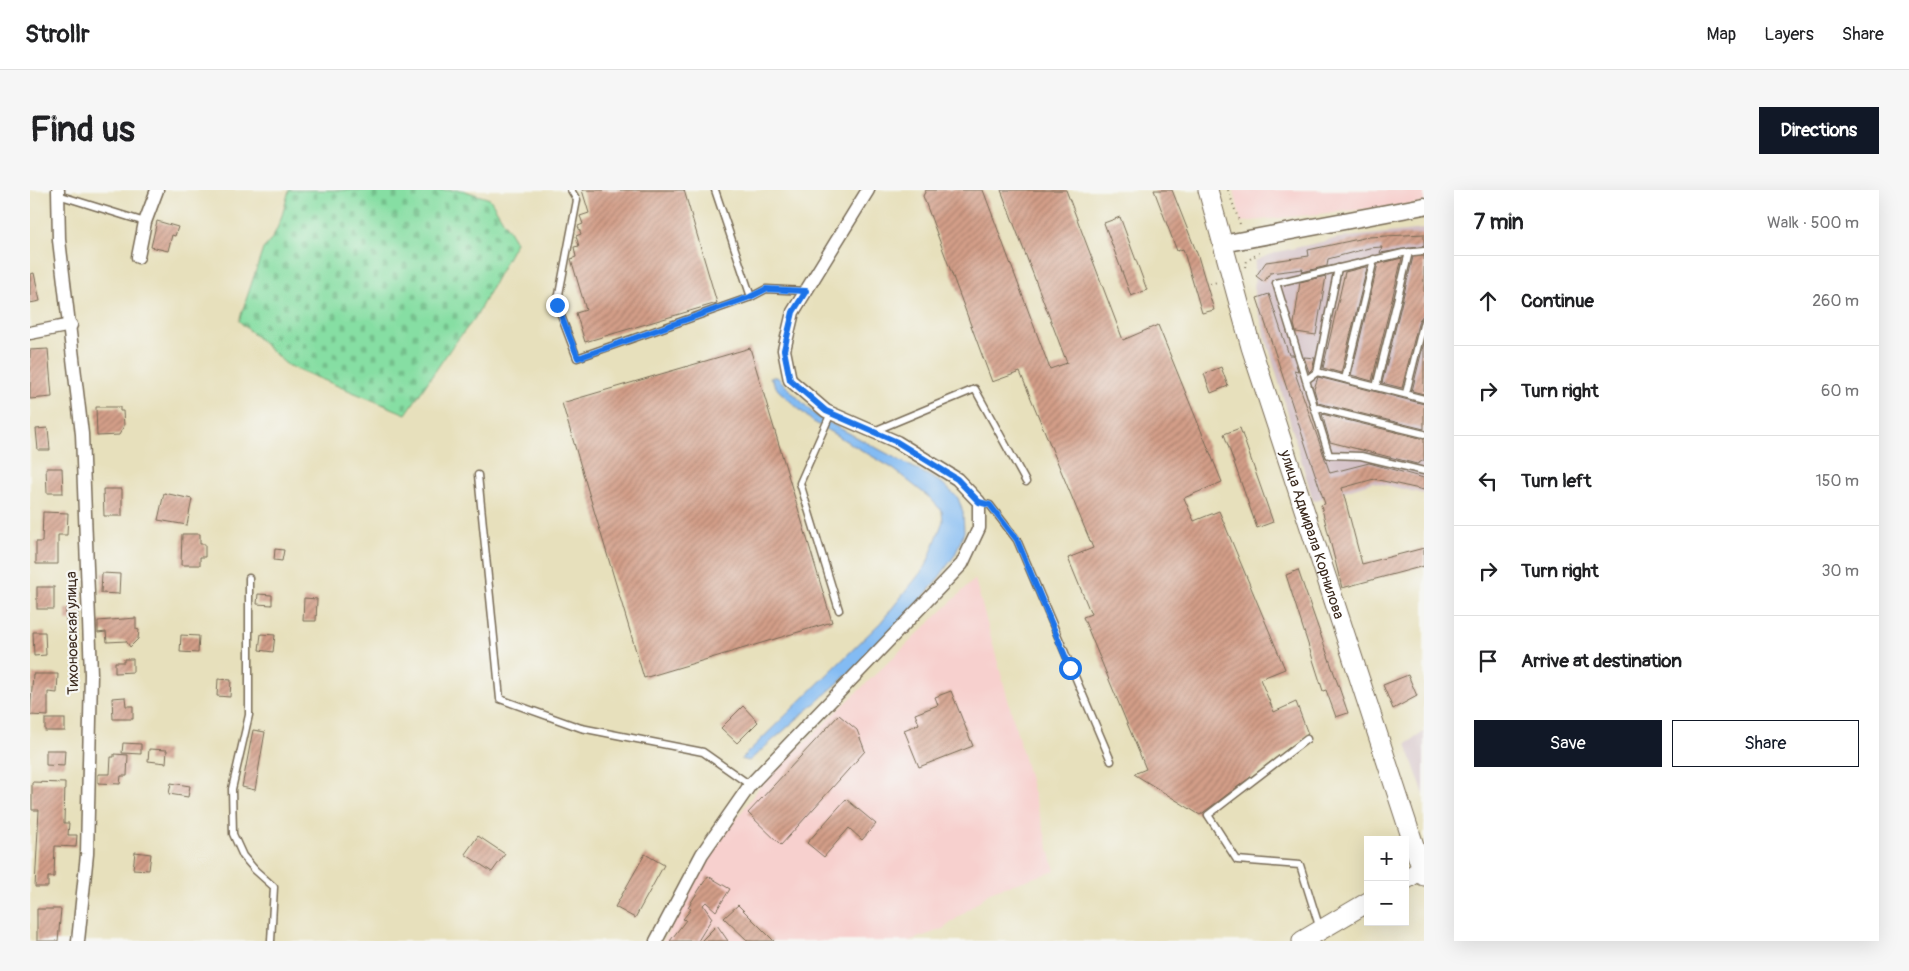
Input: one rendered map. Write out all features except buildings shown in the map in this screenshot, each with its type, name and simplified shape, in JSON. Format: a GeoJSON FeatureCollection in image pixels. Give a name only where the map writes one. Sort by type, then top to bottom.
{"type":"FeatureCollection","features":[{"type":"Feature","properties":{"kind":"main road","name":"улица Адмирала Корнилова"},"geometry":{"type":"LineString","coordinates":[[1208,190],[1251,347],[1423,872]]}},
{"type":"Feature","properties":{"kind":"main road"},"geometry":{"type":"LineString","coordinates":[[1409,878],[1423,872]]}},
{"type":"Feature","properties":{"kind":"main road"},"geometry":{"type":"LineString","coordinates":[[1302,941],[1364,904]]}},
{"type":"Feature","properties":{"kind":"street"},"geometry":{"type":"LineString","coordinates":[[138,257],[145,222],[157,190]]}},
{"type":"Feature","properties":{"kind":"street"},"geometry":{"type":"LineString","coordinates":[[656,941],[702,854],[750,785],[962,564],[979,528],[979,502],[957,479],[897,442],[870,432],[831,413],[790,380],[784,350],[793,312],[868,190]]}},
{"type":"Feature","properties":{"kind":"street","name":"Тихоновская улица"},"geometry":{"type":"LineString","coordinates":[[57,192],[59,240],[71,325],[82,434],[91,674],[87,854],[78,941]]}},
{"type":"Feature","properties":{"kind":"street"},"geometry":{"type":"LineString","coordinates":[[1222,244],[1424,206]]}},
{"type":"Feature","properties":{"kind":"street"},"geometry":{"type":"LineString","coordinates":[[30,333],[71,325]]}},
{"type":"Feature","properties":{"kind":"lane"},"geometry":{"type":"LineString","coordinates":[[571,190],[577,200],[557,305],[578,358],[750,297],[766,289],[806,291]]}},
{"type":"Feature","properties":{"kind":"lane"},"geometry":{"type":"LineString","coordinates":[[715,190],[750,297]]}},
{"type":"Feature","properties":{"kind":"lane"},"geometry":{"type":"LineString","coordinates":[[57,192],[145,222]]}},
{"type":"Feature","properties":{"kind":"lane"},"geometry":{"type":"LineString","coordinates":[[1424,251],[1374,259],[1276,283],[1329,455],[1361,456],[1424,470]]}},
{"type":"Feature","properties":{"kind":"lane"},"geometry":{"type":"LineString","coordinates":[[1376,387],[1409,252]]}},
{"type":"Feature","properties":{"kind":"lane"},"geometry":{"type":"LineString","coordinates":[[1345,379],[1374,259]]}},
{"type":"Feature","properties":{"kind":"lane"},"geometry":{"type":"LineString","coordinates":[[1306,380],[1316,372],[1338,268]]}},
{"type":"Feature","properties":{"kind":"lane"},"geometry":{"type":"LineString","coordinates":[[1406,393],[1424,321]]}},
{"type":"Feature","properties":{"kind":"lane"},"geometry":{"type":"LineString","coordinates":[[1316,372],[1424,399]]}},
{"type":"Feature","properties":{"kind":"lane"},"geometry":{"type":"LineString","coordinates":[[870,432],[975,390],[1026,482]]}},
{"type":"Feature","properties":{"kind":"lane"},"geometry":{"type":"LineString","coordinates":[[1314,406],[1424,434]]}},
{"type":"Feature","properties":{"kind":"lane"},"geometry":{"type":"LineString","coordinates":[[831,413],[800,483],[839,610]]}},
{"type":"Feature","properties":{"kind":"lane"},"geometry":{"type":"LineString","coordinates":[[478,475],[500,699],[580,728],[703,752],[750,785]]}},
{"type":"Feature","properties":{"kind":"lane"},"geometry":{"type":"LineString","coordinates":[[979,502],[990,505],[1017,540],[1111,761]]}},
{"type":"Feature","properties":{"kind":"lane"},"geometry":{"type":"LineString","coordinates":[[250,578],[249,714],[232,789],[233,834],[243,856],[274,887],[271,941]]}},
{"type":"Feature","properties":{"kind":"lane"},"geometry":{"type":"LineString","coordinates":[[1307,739],[1208,815],[1237,860],[1300,864],[1320,930]]}},
{"type":"Feature","properties":{"kind":"path"},"geometry":{"type":"LineString","coordinates":[[1228,190],[1238,226],[1242,228]]}},
{"type":"Feature","properties":{"kind":"path"},"geometry":{"type":"LineString","coordinates":[[1245,269],[1247,261],[1259,254]]}},
{"type":"Feature","properties":{"kind":"shaded area"},"geometry":{"type":"Polygon","coordinates":[[[1234,190],[1424,190],[1424,203],[1241,222],[1234,190]]]}},
{"type":"Feature","properties":{"kind":"shaded area"},"geometry":{"type":"Polygon","coordinates":[[[1424,229],[1424,494],[1373,482],[1313,501],[1254,296],[1255,261],[1277,252],[1339,238],[1424,229]]]}},
{"type":"Feature","properties":{"kind":"shaded area"},"geometry":{"type":"Polygon","coordinates":[[[975,579],[1055,871],[992,891],[943,929],[909,941],[663,941],[708,858],[763,782],[975,579]]]}},
{"type":"Feature","properties":{"kind":"shaded area"},"geometry":{"type":"Polygon","coordinates":[[[1424,732],[1424,795],[1406,744],[1424,732]]]}},
{"type":"Feature","properties":{"kind":"green space"},"geometry":{"type":"Polygon","coordinates":[[[289,190],[462,190],[490,199],[516,242],[475,318],[451,348],[406,414],[287,365],[239,321],[263,249],[273,237],[283,214],[289,190]]]}},
{"type":"Feature","properties":{"kind":"water"},"geometry":{"type":"Polygon","coordinates":[[[770,377],[777,377],[815,415],[942,483],[958,498],[963,512],[964,532],[955,555],[935,583],[878,648],[749,761],[741,759],[881,622],[926,566],[943,521],[942,511],[930,498],[892,468],[812,421],[778,390],[770,377]]]}},
{"type":"Feature","properties":{"kind":"route"},"geometry":{"type":"LineString","coordinates":[[557,305],[578,358],[750,297],[766,289],[806,291],[793,312],[784,350],[790,380],[826,411],[870,432],[897,442],[957,479],[979,502],[990,505],[1017,540],[1070,668]]}}]}
